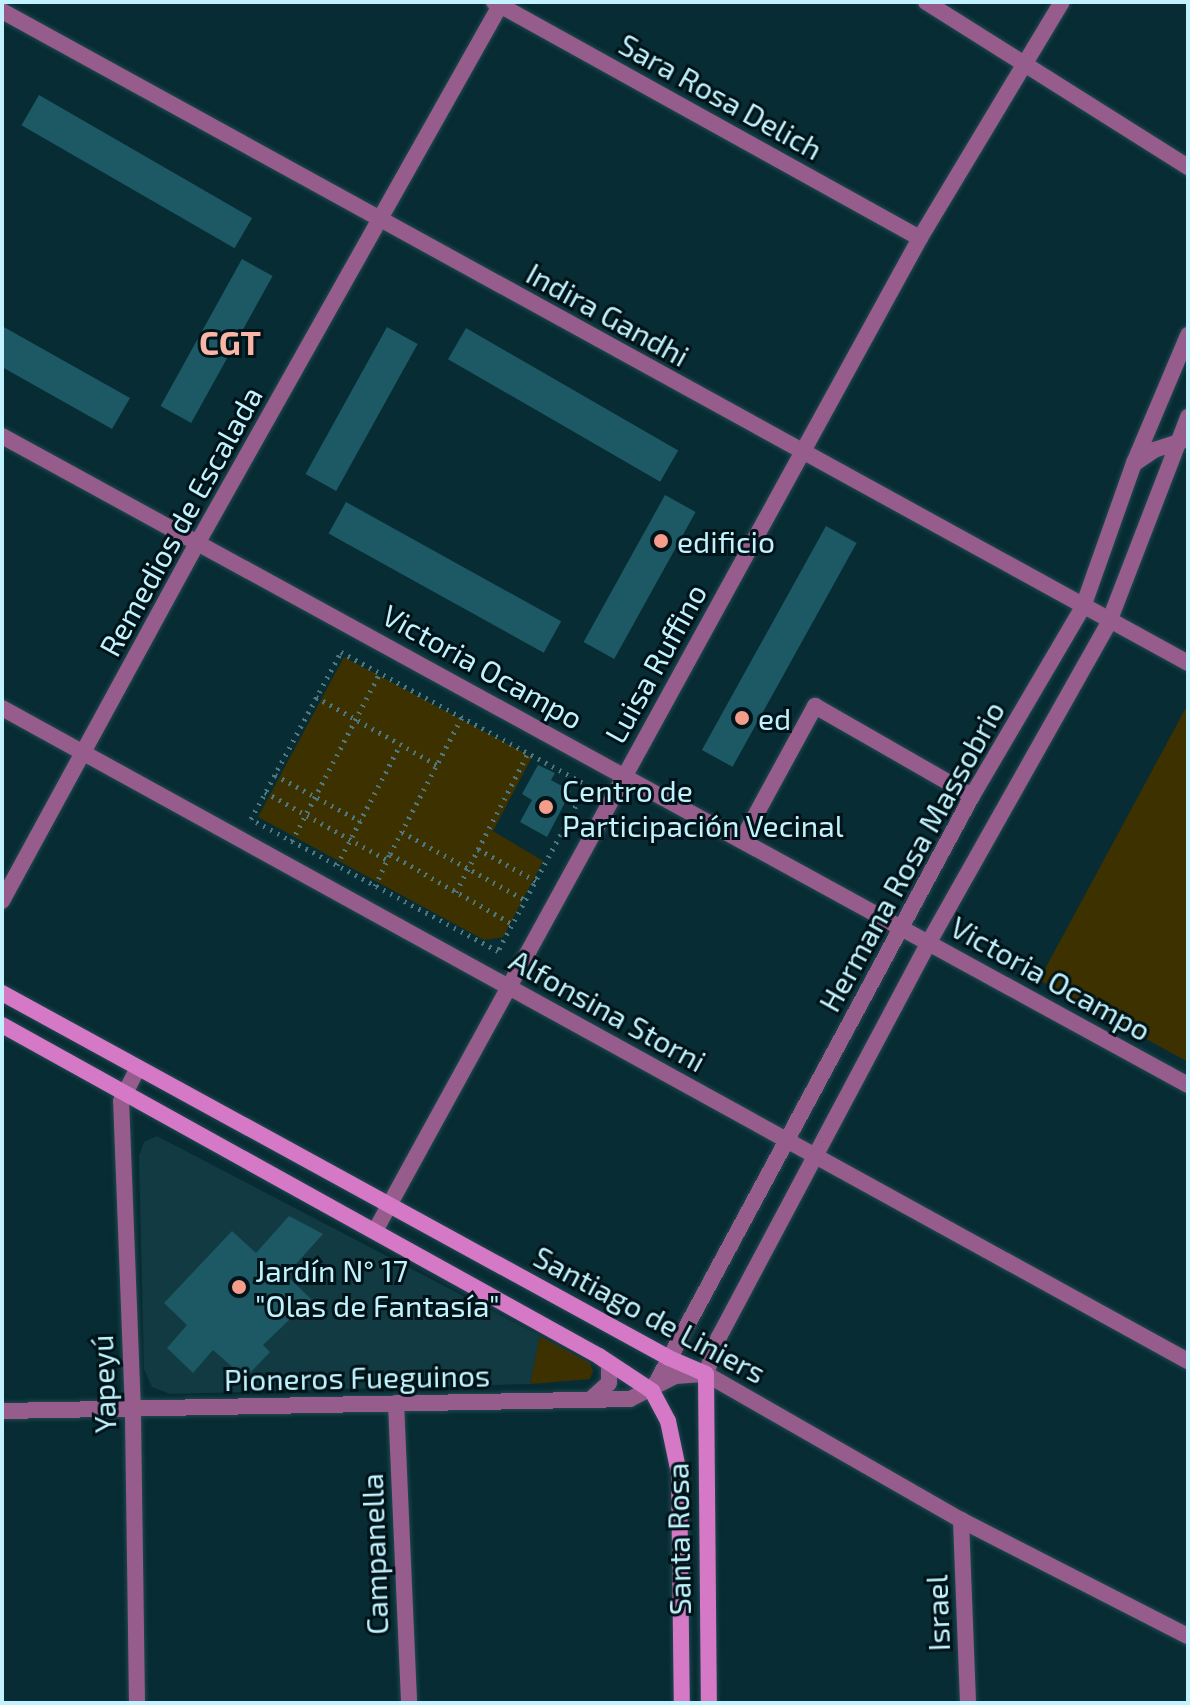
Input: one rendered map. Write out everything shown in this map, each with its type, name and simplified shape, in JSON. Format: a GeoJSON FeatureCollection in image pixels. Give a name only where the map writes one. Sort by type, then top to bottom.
{"type":"FeatureCollection","features":[{"type":"Feature","properties":{"kind":"street"},"geometry":{"type":"LineString","coordinates":[[926,2],[1188,167]]}},
{"type":"Feature","properties":{"kind":"street","name":"Luisa Ruffino"},"geometry":{"type":"LineString","coordinates":[[375,1231],[392,1205],[507,987],[805,454],[920,238],[1062,2]]}},
{"type":"Feature","properties":{"kind":"street","name":"Remedios de Escalada"},"geometry":{"type":"LineString","coordinates":[[2,901],[498,3]]}},
{"type":"Feature","properties":{"kind":"street","name":"Sara Rosa Delich"},"geometry":{"type":"LineString","coordinates":[[498,3],[920,238]]}},
{"type":"Feature","properties":{"kind":"street","name":"Indira Gandhi"},"geometry":{"type":"LineString","coordinates":[[2,11],[1188,663]]}},
{"type":"Feature","properties":{"kind":"street","name":"Hermana Rosa Massobrio"},"geometry":{"type":"LineString","coordinates":[[652,1391],[972,796],[1083,607],[1134,463],[1188,335]]}},
{"type":"Feature","properties":{"kind":"street","name":"Hermana Rosa Massobrio"},"geometry":{"type":"LineString","coordinates":[[706,1374],[719,1337],[818,1156],[929,942],[1109,622],[1183,441],[1188,417]]}},
{"type":"Feature","properties":{"kind":"street","name":"Victoria Ocampo"},"geometry":{"type":"LineString","coordinates":[[2,436],[1188,1085]]}},
{"type":"Feature","properties":{"kind":"street"},"geometry":{"type":"LineString","coordinates":[[1134,463],[1154,450],[1183,441]]}},
{"type":"Feature","properties":{"kind":"street"},"geometry":{"type":"LineString","coordinates":[[742,840],[815,706],[972,796]]}},
{"type":"Feature","properties":{"kind":"street","name":"Alfonsina Storni"},"geometry":{"type":"LineString","coordinates":[[2,708],[1188,1361]]}},
{"type":"Feature","properties":{"kind":"street","name":"Santiago de Liniers"},"geometry":{"type":"LineString","coordinates":[[2,993],[669,1358],[706,1374],[961,1520],[1188,1636]]}},
{"type":"Feature","properties":{"kind":"street","name":"Santiago de Liniers"},"geometry":{"type":"LineString","coordinates":[[2,1025],[599,1356],[652,1391]]}},
{"type":"Feature","properties":{"kind":"street","name":"Yapeyú"},"geometry":{"type":"LineString","coordinates":[[137,1703],[133,1411],[121,1101],[138,1068]]}},
{"type":"Feature","properties":{"kind":"street","name":"Santiago de Liniers"},"geometry":{"type":"LineString","coordinates":[[590,1400],[609,1383],[609,1364],[599,1356]]}},
{"type":"Feature","properties":{"kind":"street","name":"Pioneros Fueguinos"},"geometry":{"type":"LineString","coordinates":[[2,1411],[133,1411],[630,1399],[652,1391],[663,1380],[675,1376],[706,1374]]}},
{"type":"Feature","properties":{"kind":"street","name":"Santa Rosa"},"geometry":{"type":"LineString","coordinates":[[706,1374],[709,1703]]}},
{"type":"Feature","properties":{"kind":"street","name":"Santa Rosa"},"geometry":{"type":"LineString","coordinates":[[652,1391],[668,1421],[679,1473],[682,1703]]}},
{"type":"Feature","properties":{"kind":"street","name":"Campanella"},"geometry":{"type":"LineString","coordinates":[[396,1403],[409,1703]]}},
{"type":"Feature","properties":{"kind":"street","name":"Israel"},"geometry":{"type":"LineString","coordinates":[[961,1520],[968,1703]]}},
{"type":"Feature","properties":{"kind":"path"},"geometry":{"type":"LineString","coordinates":[[341,652],[587,785],[498,951],[251,819],[316,697],[341,652]]}},
{"type":"Feature","properties":{"kind":"path"},"geometry":{"type":"LineString","coordinates":[[292,841],[380,673]]}},
{"type":"Feature","properties":{"kind":"path"},"geometry":{"type":"LineString","coordinates":[[316,697],[437,765]]}},
{"type":"Feature","properties":{"kind":"path"},"geometry":{"type":"LineString","coordinates":[[375,886],[462,717]]}},
{"type":"Feature","properties":{"kind":"path"},"geometry":{"type":"LineString","coordinates":[[337,865],[400,745]]}},
{"type":"Feature","properties":{"kind":"path"},"geometry":{"type":"LineString","coordinates":[[456,892],[528,753]]}},
{"type":"Feature","properties":{"kind":"path"},"geometry":{"type":"LineString","coordinates":[[275,775],[360,821]]}},
{"type":"Feature","properties":{"kind":"path"},"geometry":{"type":"LineString","coordinates":[[265,792],[512,924]]}},
{"type":"Feature","properties":{"kind":"path"},"geometry":{"type":"LineString","coordinates":[[402,832],[525,900]]}},
{"type":"Feature","properties":{"kind":"path"},"geometry":{"type":"LineString","coordinates":[[478,849],[536,881]]}},
{"type":"Feature","properties":{"kind":"shaded area"},"geometry":{"type":"Polygon","coordinates":[[[344,657],[532,757],[493,831],[543,861],[503,937],[484,940],[258,817],[344,657]]]}},
{"type":"Feature","properties":{"kind":"shaded area"},"geometry":{"type":"Polygon","coordinates":[[[1188,704],[1188,1062],[1039,980],[1188,704]]]}},
{"type":"Feature","properties":{"kind":"shaded area"},"geometry":{"type":"Polygon","coordinates":[[[157,1136],[540,1336],[530,1384],[170,1394],[152,1387],[144,1369],[139,1156],[144,1142],[157,1136]]]}},
{"type":"Feature","properties":{"kind":"shaded area"},"geometry":{"type":"Polygon","coordinates":[[[540,1336],[590,1363],[593,1371],[590,1379],[530,1384],[540,1336]]]}},
{"type":"Feature","properties":{"kind":"building"},"geometry":{"type":"Polygon","coordinates":[[[39,95],[252,218],[235,248],[22,125],[39,95]]]}},
{"type":"Feature","properties":{"kind":"building"},"geometry":{"type":"Polygon","coordinates":[[[242,259],[273,276],[191,423],[161,406],[242,259]]]}},
{"type":"Feature","properties":{"kind":"building"},"geometry":{"type":"Polygon","coordinates":[[[2,326],[130,398],[112,429],[2,367],[2,326]]]}},
{"type":"Feature","properties":{"kind":"building"},"geometry":{"type":"Polygon","coordinates":[[[387,327],[418,344],[336,491],[306,474],[387,327]]]}},
{"type":"Feature","properties":{"kind":"building"},"geometry":{"type":"Polygon","coordinates":[[[466,328],[678,450],[660,482],[448,359],[466,328]]]}},
{"type":"Feature","properties":{"kind":"building"},"geometry":{"type":"Polygon","coordinates":[[[665,495],[696,512],[614,659],[584,642],[665,495]]]}},
{"type":"Feature","properties":{"kind":"building"},"geometry":{"type":"Polygon","coordinates":[[[346,502],[561,621],[544,653],[329,533],[346,502]]]}},
{"type":"Feature","properties":{"kind":"building"},"geometry":{"type":"Polygon","coordinates":[[[826,526],[857,543],[733,767],[702,750],[826,526]]]}},
{"type":"Feature","properties":{"kind":"building","name":"Centro de Participación Vecinal"},"geometry":{"type":"Polygon","coordinates":[[[538,765],[555,773],[551,780],[571,791],[547,837],[520,822],[532,800],[522,794],[538,765]]]}},
{"type":"Feature","properties":{"kind":"building","name":"Jardín N° 17 \"Olas de Fantasía\""},"geometry":{"type":"Polygon","coordinates":[[[289,1216],[323,1234],[286,1275],[311,1299],[263,1345],[270,1352],[245,1378],[213,1350],[193,1373],[167,1348],[187,1325],[164,1303],[232,1231],[256,1253],[289,1216]]]}},
{"type":"Feature","properties":{"kind":"place","name":"edificio"},"geometry":{"type":"Point","coordinates":[661,541]}},
{"type":"Feature","properties":{"kind":"place","name":"ed"},"geometry":{"type":"Point","coordinates":[742,718]}},
{"type":"Feature","properties":{"kind":"place","name":"Centro de Participación Vecinal"},"geometry":{"type":"Point","coordinates":[546,807]}},
{"type":"Feature","properties":{"kind":"place","name":"Jardín N° 17 \"Olas de Fantasía\""},"geometry":{"type":"Point","coordinates":[239,1287]}},
{"type":"Feature","properties":{"kind":"district","name":"CGT"},"geometry":{"type":"Point","coordinates":[230,342]}}]}
